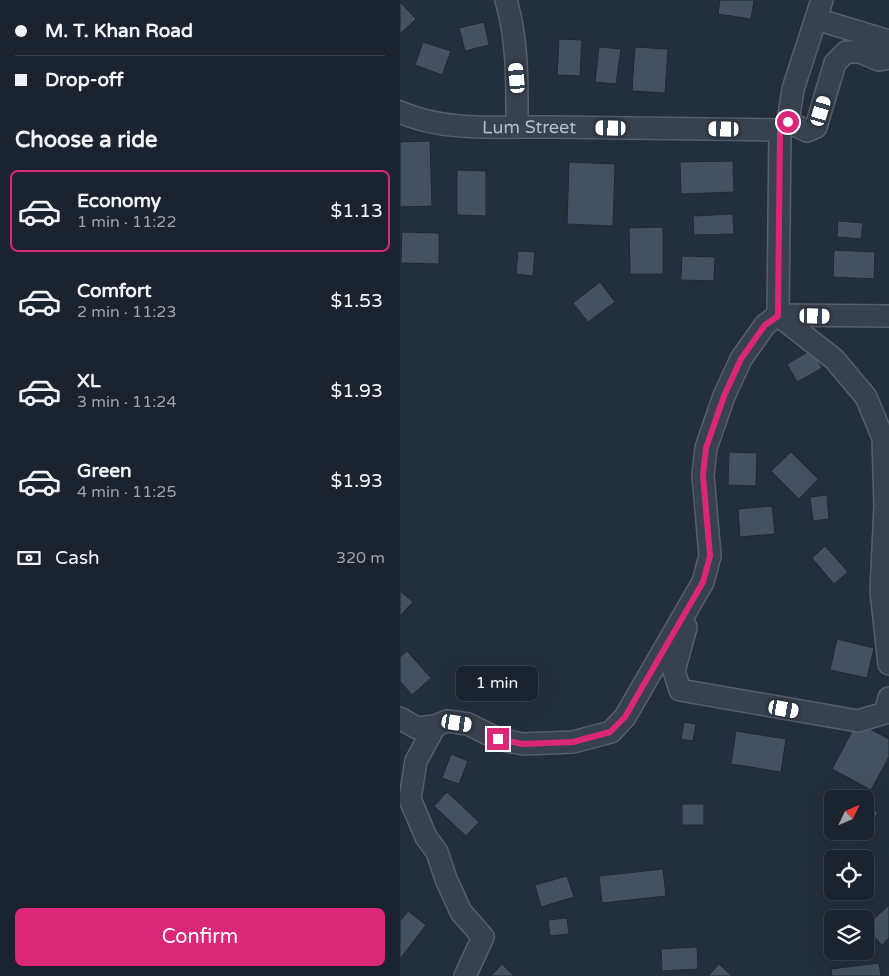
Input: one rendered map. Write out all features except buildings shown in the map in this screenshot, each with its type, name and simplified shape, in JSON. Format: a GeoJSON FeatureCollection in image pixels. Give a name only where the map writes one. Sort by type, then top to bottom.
{"type":"FeatureCollection","features":[{"type":"Feature","properties":{"kind":"street"},"geometry":{"type":"LineString","coordinates":[[506,0],[512,20],[516,68],[517,126]]}},
{"type":"Feature","properties":{"kind":"street"},"geometry":{"type":"LineString","coordinates":[[889,41],[819,10],[793,89],[784,126],[778,306],[741,359],[724,396],[706,448],[703,475],[710,556],[703,582],[683,637],[674,671],[680,690],[858,721],[885,713],[889,698]]}},
{"type":"Feature","properties":{"kind":"street","name":"Lum Street"},"geometry":{"type":"LineString","coordinates":[[400,112],[419,120],[469,128],[517,126],[784,126],[807,131],[816,127],[835,63],[846,52],[860,52],[880,60],[885,59],[889,49]]}},
{"type":"Feature","properties":{"kind":"street"},"geometry":{"type":"LineString","coordinates":[[778,306],[889,316]]}},
{"type":"Feature","properties":{"kind":"street"},"geometry":{"type":"LineString","coordinates":[[778,306],[834,359],[866,397],[884,438],[885,591],[889,664]]}},
{"type":"Feature","properties":{"kind":"street"},"geometry":{"type":"LineString","coordinates":[[400,718],[417,728],[435,726],[447,721],[468,724],[498,739],[523,744],[573,742],[610,732],[625,717],[703,582]]}},
{"type":"Feature","properties":{"kind":"street"},"geometry":{"type":"LineString","coordinates":[[435,726],[416,761],[410,799],[426,838],[437,852],[446,879],[461,912],[483,938],[465,976]]}},
{"type":"Feature","properties":{"kind":"route"},"geometry":{"type":"LineString","coordinates":[[498,739],[523,744],[573,742],[610,732],[625,717],[703,582],[710,556],[703,475],[706,448],[724,396],[741,359],[765,325],[778,316],[780,130],[788,122]]}}]}
